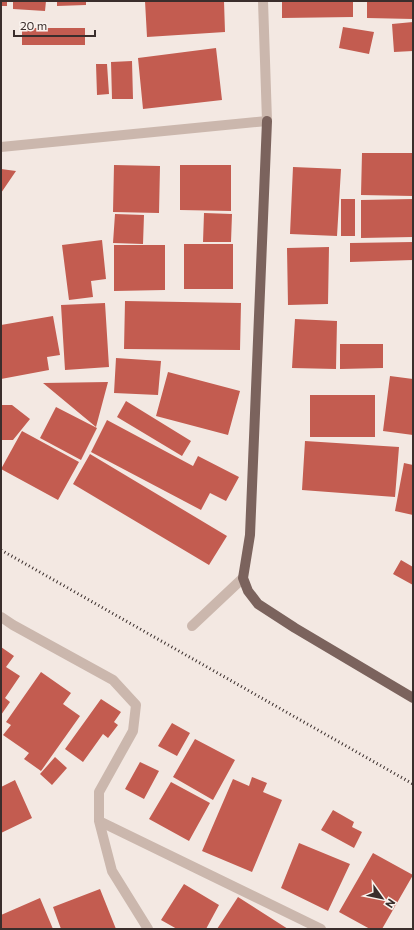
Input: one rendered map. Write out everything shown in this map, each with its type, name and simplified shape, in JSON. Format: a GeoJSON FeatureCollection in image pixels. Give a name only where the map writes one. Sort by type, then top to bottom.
{"type":"FeatureCollection","features":[{"type":"Feature","properties":{"kind":"main road"},"geometry":{"type":"LineString","coordinates":[[267,121],[250,535],[242,578],[248,591],[258,604],[295,628],[413,698]]}},
{"type":"Feature","properties":{"kind":"street"},"geometry":{"type":"LineString","coordinates":[[1,147],[267,121],[263,1]]}},
{"type":"Feature","properties":{"kind":"street"},"geometry":{"type":"LineString","coordinates":[[192,626],[242,578]]}},
{"type":"Feature","properties":{"kind":"street"},"geometry":{"type":"LineString","coordinates":[[1,617],[113,680],[136,705],[133,731],[99,792],[99,821],[112,871],[148,929]]}},
{"type":"Feature","properties":{"kind":"street"},"geometry":{"type":"LineString","coordinates":[[99,821],[321,929]]}},
{"type":"Feature","properties":{"kind":"building"},"geometry":{"type":"Polygon","coordinates":[[[1,1],[7,1],[7,6],[1,6],[1,1]]]}},
{"type":"Feature","properties":{"kind":"building"},"geometry":{"type":"Polygon","coordinates":[[[13,1],[46,1],[45,11],[13,9],[13,1]]]}},
{"type":"Feature","properties":{"kind":"building"},"geometry":{"type":"Polygon","coordinates":[[[57,1],[86,1],[86,5],[57,6],[57,1]]]}},
{"type":"Feature","properties":{"kind":"building"},"geometry":{"type":"Polygon","coordinates":[[[145,1],[224,1],[225,32],[147,37],[145,1]]]}},
{"type":"Feature","properties":{"kind":"building"},"geometry":{"type":"Polygon","coordinates":[[[282,1],[353,1],[353,17],[282,18],[282,1]]]}},
{"type":"Feature","properties":{"kind":"building"},"geometry":{"type":"Polygon","coordinates":[[[367,1],[413,1],[413,19],[367,18],[367,1]]]}},
{"type":"Feature","properties":{"kind":"building"},"geometry":{"type":"Polygon","coordinates":[[[413,22],[413,51],[394,52],[392,24],[413,22]]]}},
{"type":"Feature","properties":{"kind":"building"},"geometry":{"type":"Polygon","coordinates":[[[343,27],[374,32],[369,54],[339,48],[343,27]]]}},
{"type":"Feature","properties":{"kind":"building"},"geometry":{"type":"Polygon","coordinates":[[[22,28],[85,28],[85,45],[22,45],[22,28]]]}},
{"type":"Feature","properties":{"kind":"building"},"geometry":{"type":"Polygon","coordinates":[[[216,48],[222,100],[143,109],[138,58],[216,48]]]}},
{"type":"Feature","properties":{"kind":"building"},"geometry":{"type":"Polygon","coordinates":[[[132,61],[133,99],[112,99],[111,62],[132,61]]]}},
{"type":"Feature","properties":{"kind":"building"},"geometry":{"type":"Polygon","coordinates":[[[96,64],[107,64],[109,94],[97,95],[96,64]]]}},
{"type":"Feature","properties":{"kind":"building"},"geometry":{"type":"Polygon","coordinates":[[[362,153],[413,153],[413,196],[361,195],[362,153]]]}},
{"type":"Feature","properties":{"kind":"building"},"geometry":{"type":"Polygon","coordinates":[[[114,165],[160,166],[159,213],[113,212],[114,165]]]}},
{"type":"Feature","properties":{"kind":"building"},"geometry":{"type":"Polygon","coordinates":[[[180,165],[231,165],[231,211],[180,210],[180,165]]]}},
{"type":"Feature","properties":{"kind":"building"},"geometry":{"type":"Polygon","coordinates":[[[293,167],[341,169],[337,236],[290,234],[293,167]]]}},
{"type":"Feature","properties":{"kind":"building"},"geometry":{"type":"Polygon","coordinates":[[[1,169],[16,171],[1,193],[1,169]]]}},
{"type":"Feature","properties":{"kind":"building"},"geometry":{"type":"Polygon","coordinates":[[[341,199],[355,199],[355,236],[341,236],[341,199]]]}},
{"type":"Feature","properties":{"kind":"building"},"geometry":{"type":"Polygon","coordinates":[[[413,199],[413,237],[361,238],[361,200],[413,199]]]}},
{"type":"Feature","properties":{"kind":"building"},"geometry":{"type":"Polygon","coordinates":[[[204,213],[232,214],[231,242],[203,242],[204,213]]]}},
{"type":"Feature","properties":{"kind":"building"},"geometry":{"type":"Polygon","coordinates":[[[115,214],[144,215],[143,244],[113,243],[115,214]]]}},
{"type":"Feature","properties":{"kind":"building"},"geometry":{"type":"Polygon","coordinates":[[[102,240],[106,279],[91,281],[93,297],[69,300],[62,245],[102,240]]]}},
{"type":"Feature","properties":{"kind":"building"},"geometry":{"type":"Polygon","coordinates":[[[413,242],[413,260],[350,262],[350,243],[413,242]]]}},
{"type":"Feature","properties":{"kind":"building"},"geometry":{"type":"Polygon","coordinates":[[[184,244],[233,244],[233,289],[184,289],[184,244]]]}},
{"type":"Feature","properties":{"kind":"building"},"geometry":{"type":"Polygon","coordinates":[[[114,245],[165,245],[165,290],[114,291],[114,245]]]}},
{"type":"Feature","properties":{"kind":"building"},"geometry":{"type":"Polygon","coordinates":[[[329,247],[328,304],[288,305],[287,248],[329,247]]]}},
{"type":"Feature","properties":{"kind":"building"},"geometry":{"type":"Polygon","coordinates":[[[125,301],[241,303],[240,350],[124,349],[125,301]]]}},
{"type":"Feature","properties":{"kind":"building"},"geometry":{"type":"Polygon","coordinates":[[[105,303],[109,367],[65,370],[61,305],[105,303]]]}},
{"type":"Feature","properties":{"kind":"building"},"geometry":{"type":"Polygon","coordinates":[[[53,316],[60,355],[47,357],[49,370],[1,379],[1,325],[53,316]]]}},
{"type":"Feature","properties":{"kind":"building"},"geometry":{"type":"Polygon","coordinates":[[[295,319],[337,321],[336,369],[292,368],[295,319]]]}},
{"type":"Feature","properties":{"kind":"building"},"geometry":{"type":"Polygon","coordinates":[[[340,344],[383,344],[383,368],[340,369],[340,344]]]}},
{"type":"Feature","properties":{"kind":"building"},"geometry":{"type":"Polygon","coordinates":[[[116,358],[161,361],[158,395],[114,393],[116,358]]]}},
{"type":"Feature","properties":{"kind":"building"},"geometry":{"type":"Polygon","coordinates":[[[168,372],[240,391],[228,435],[156,416],[168,372]]]}},
{"type":"Feature","properties":{"kind":"building"},"geometry":{"type":"Polygon","coordinates":[[[390,376],[413,379],[413,435],[383,431],[390,376]]]}},
{"type":"Feature","properties":{"kind":"building"},"geometry":{"type":"Polygon","coordinates":[[[108,382],[96,427],[43,383],[108,382]]]}},
{"type":"Feature","properties":{"kind":"building"},"geometry":{"type":"Polygon","coordinates":[[[310,395],[375,395],[375,437],[310,437],[310,395]]]}},
{"type":"Feature","properties":{"kind":"building"},"geometry":{"type":"Polygon","coordinates":[[[126,401],[191,441],[182,456],[117,417],[126,401]]]}},
{"type":"Feature","properties":{"kind":"building"},"geometry":{"type":"Polygon","coordinates":[[[1,405],[12,405],[30,419],[13,440],[1,440],[1,405]]]}},
{"type":"Feature","properties":{"kind":"building"},"geometry":{"type":"Polygon","coordinates":[[[56,407],[97,428],[81,460],[40,438],[56,407]]]}},
{"type":"Feature","properties":{"kind":"building"},"geometry":{"type":"Polygon","coordinates":[[[107,420],[193,466],[198,456],[239,477],[226,501],[210,493],[201,510],[91,452],[107,420]]]}},
{"type":"Feature","properties":{"kind":"building"},"geometry":{"type":"Polygon","coordinates":[[[22,431],[79,462],[58,500],[1,469],[22,431]]]}},
{"type":"Feature","properties":{"kind":"building"},"geometry":{"type":"Polygon","coordinates":[[[305,441],[399,447],[395,497],[302,490],[305,441]]]}},
{"type":"Feature","properties":{"kind":"building"},"geometry":{"type":"Polygon","coordinates":[[[90,454],[227,536],[209,565],[73,484],[90,454]]]}},
{"type":"Feature","properties":{"kind":"building"},"geometry":{"type":"Polygon","coordinates":[[[404,463],[413,465],[413,515],[395,511],[404,463]]]}},
{"type":"Feature","properties":{"kind":"building"},"geometry":{"type":"Polygon","coordinates":[[[401,560],[413,567],[413,585],[393,574],[401,560]]]}},
{"type":"Feature","properties":{"kind":"building"},"geometry":{"type":"Polygon","coordinates":[[[1,647],[14,656],[6,667],[20,676],[5,698],[10,702],[1,715],[1,647]]]}},
{"type":"Feature","properties":{"kind":"building"},"geometry":{"type":"Polygon","coordinates":[[[41,672],[71,693],[63,704],[80,716],[41,771],[24,759],[29,753],[3,735],[11,725],[6,722],[41,672]]]}},
{"type":"Feature","properties":{"kind":"building"},"geometry":{"type":"Polygon","coordinates":[[[101,699],[121,712],[114,722],[118,725],[108,738],[103,734],[83,762],[65,749],[101,699]]]}},
{"type":"Feature","properties":{"kind":"building"},"geometry":{"type":"Polygon","coordinates":[[[172,723],[190,733],[177,756],[158,746],[172,723]]]}},
{"type":"Feature","properties":{"kind":"building"},"geometry":{"type":"Polygon","coordinates":[[[195,739],[235,760],[213,800],[173,777],[195,739]]]}},
{"type":"Feature","properties":{"kind":"building"},"geometry":{"type":"Polygon","coordinates":[[[55,757],[67,768],[52,785],[40,774],[55,757]]]}},
{"type":"Feature","properties":{"kind":"building"},"geometry":{"type":"Polygon","coordinates":[[[140,762],[159,771],[144,799],[125,789],[140,762]]]}},
{"type":"Feature","properties":{"kind":"building"},"geometry":{"type":"Polygon","coordinates":[[[252,777],[267,783],[263,792],[282,800],[252,872],[202,851],[233,779],[249,786],[252,777]]]}},
{"type":"Feature","properties":{"kind":"building"},"geometry":{"type":"Polygon","coordinates":[[[15,780],[32,818],[1,833],[1,787],[15,780]]]}},
{"type":"Feature","properties":{"kind":"building"},"geometry":{"type":"Polygon","coordinates":[[[171,782],[210,803],[189,841],[149,819],[171,782]]]}},
{"type":"Feature","properties":{"kind":"building"},"geometry":{"type":"Polygon","coordinates":[[[333,810],[354,822],[352,827],[362,832],[354,848],[321,830],[333,810]]]}},
{"type":"Feature","properties":{"kind":"building"},"geometry":{"type":"Polygon","coordinates":[[[299,843],[350,864],[328,911],[281,888],[299,843]]]}},
{"type":"Feature","properties":{"kind":"building"},"geometry":{"type":"Polygon","coordinates":[[[373,853],[413,875],[382,929],[370,929],[339,912],[373,853]]]}},
{"type":"Feature","properties":{"kind":"building"},"geometry":{"type":"Polygon","coordinates":[[[184,884],[219,905],[206,929],[177,929],[161,920],[184,884]]]}},
{"type":"Feature","properties":{"kind":"building"},"geometry":{"type":"Polygon","coordinates":[[[100,889],[116,929],[61,929],[53,907],[100,889]]]}},
{"type":"Feature","properties":{"kind":"building"},"geometry":{"type":"Polygon","coordinates":[[[238,897],[288,929],[217,929],[238,897]]]}},
{"type":"Feature","properties":{"kind":"building"},"geometry":{"type":"Polygon","coordinates":[[[40,898],[53,929],[1,929],[1,915],[40,898]]]}},
{"type":"Feature","properties":{"kind":"railway"},"geometry":{"type":"LineString","coordinates":[[1,550],[413,784]]}}]}
